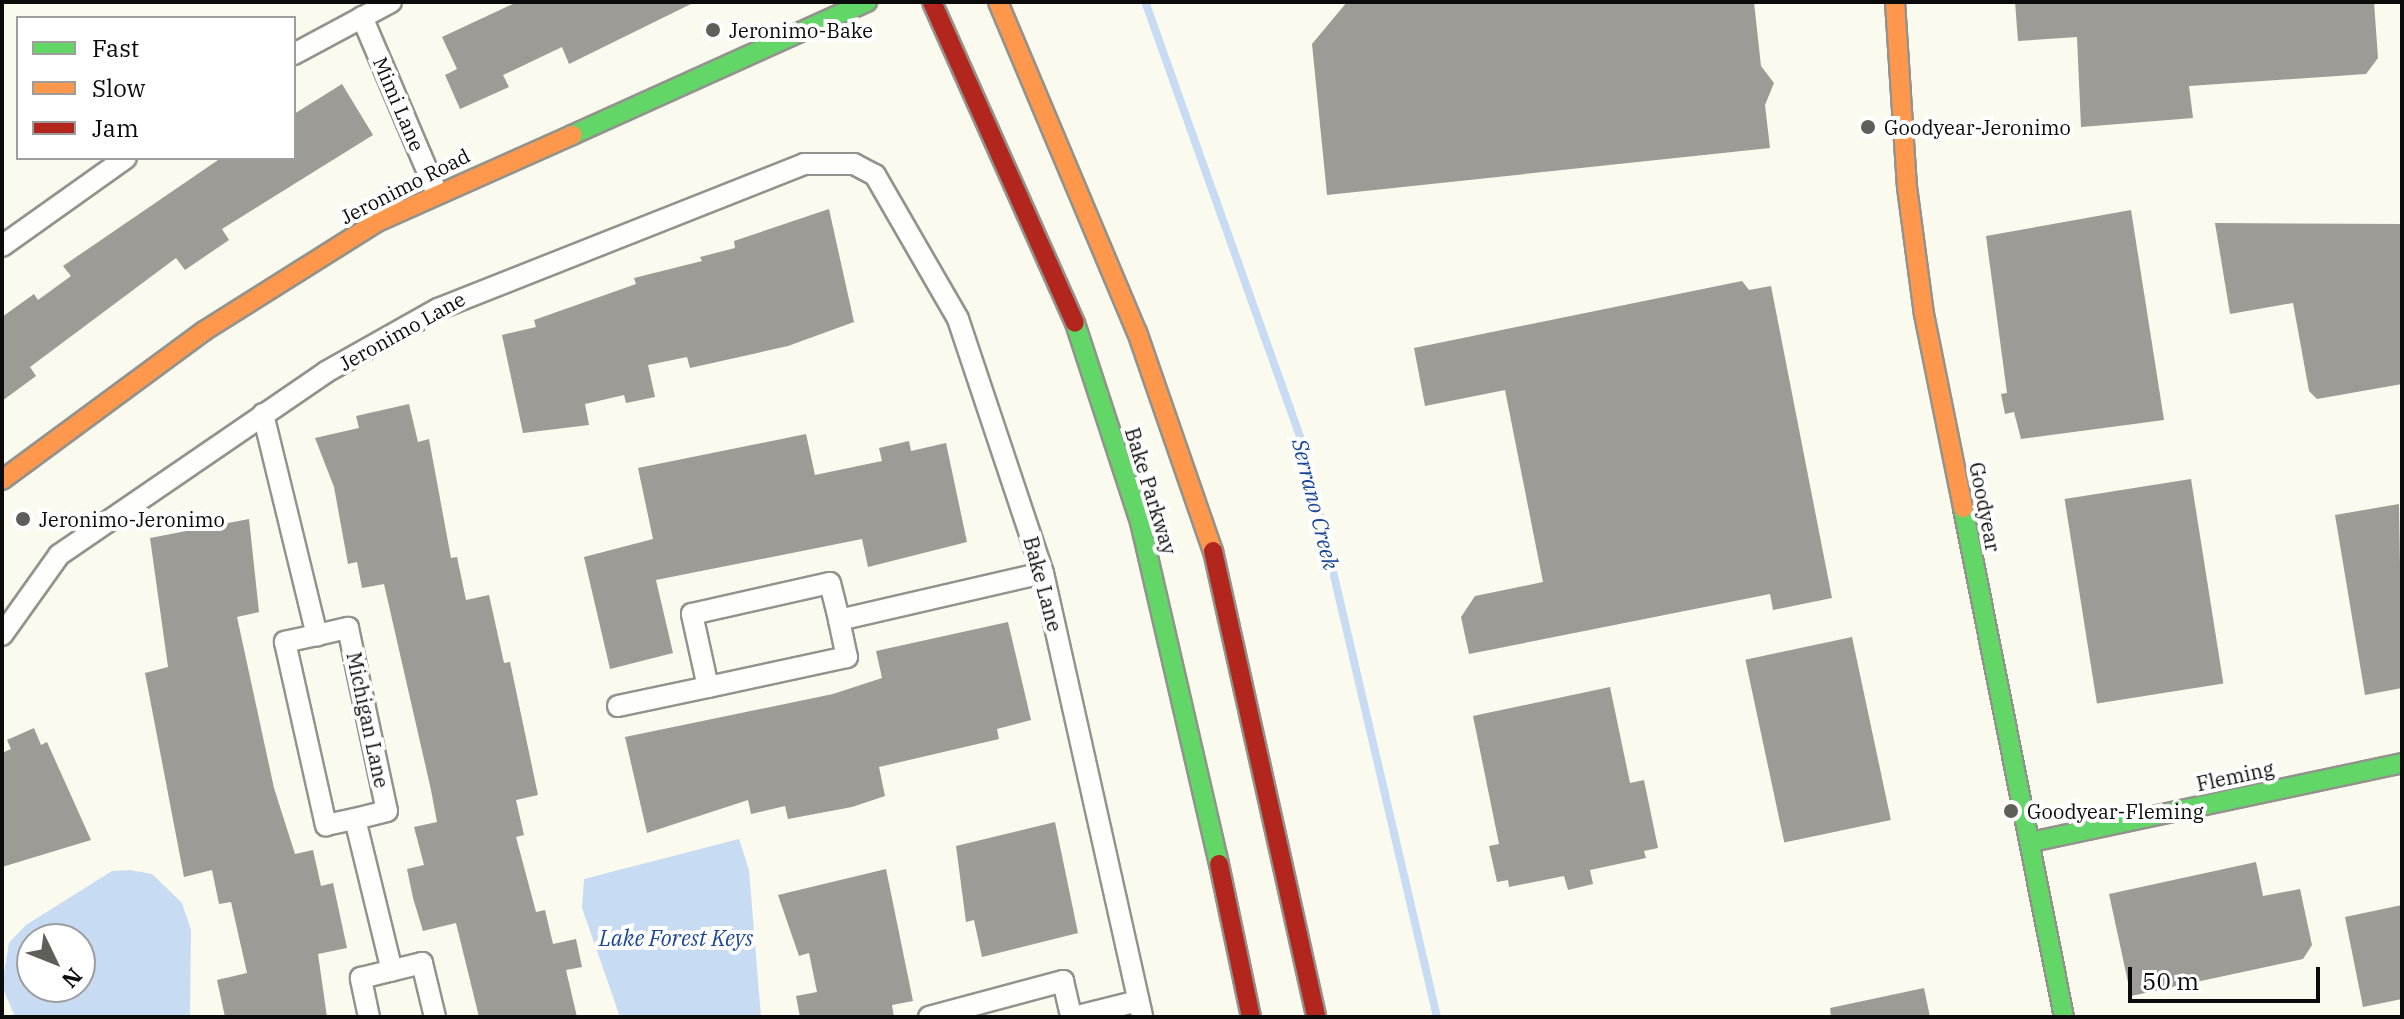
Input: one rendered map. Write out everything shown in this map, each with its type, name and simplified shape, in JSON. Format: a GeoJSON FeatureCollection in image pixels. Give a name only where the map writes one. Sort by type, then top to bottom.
{"type":"FeatureCollection","features":[{"type":"Feature","properties":{"kind":"main road","name":"Jeronimo Road"},"geometry":{"type":"LineString","coordinates":[[2,480],[204,331],[436,191],[867,2]]}},
{"type":"Feature","properties":{"kind":"main road","name":"Bake Parkway"},"geometry":{"type":"LineString","coordinates":[[932,2],[1067,300],[1140,522],[1183,689],[1251,1017]]}},
{"type":"Feature","properties":{"kind":"main road","name":"Bake Parkway"},"geometry":{"type":"LineString","coordinates":[[998,2],[1137,332],[1201,504],[1245,673],[1316,1017]]}},
{"type":"Feature","properties":{"kind":"main road","name":"Goodyear"},"geometry":{"type":"LineString","coordinates":[[1895,2],[1907,187],[1924,314],[2064,1017]]}},
{"type":"Feature","properties":{"kind":"main road","name":"Fleming"},"geometry":{"type":"LineString","coordinates":[[2031,842],[2402,763]]}},
{"type":"Feature","properties":{"kind":"street"},"geometry":{"type":"LineString","coordinates":[[296,53],[391,2]]}},
{"type":"Feature","properties":{"kind":"street","name":"Mimi Lane"},"geometry":{"type":"LineString","coordinates":[[362,17],[436,191]]}},
{"type":"Feature","properties":{"kind":"street"},"geometry":{"type":"LineString","coordinates":[[2,246],[123,160]]}},
{"type":"Feature","properties":{"kind":"street","name":"Jeronimo Lane"},"geometry":{"type":"LineString","coordinates":[[2,635],[59,555],[263,414],[427,315],[532,267],[804,164],[834,161],[875,175]]}},
{"type":"Feature","properties":{"kind":"street","name":"Bake Lane"},"geometry":{"type":"LineString","coordinates":[[875,175],[958,319],[1043,573],[1140,1009]]}},
{"type":"Feature","properties":{"kind":"street"},"geometry":{"type":"LineString","coordinates":[[263,414],[317,635]]}},
{"type":"Feature","properties":{"kind":"street"},"geometry":{"type":"LineString","coordinates":[[839,620],[1043,573]]}},
{"type":"Feature","properties":{"kind":"street"},"geometry":{"type":"LineString","coordinates":[[618,706],[708,687],[847,657],[830,583],[692,614],[708,687]]}},
{"type":"Feature","properties":{"kind":"street","name":"Michigan Lane"},"geometry":{"type":"LineString","coordinates":[[348,628],[387,811],[326,825],[285,642],[317,635],[348,628]]}},
{"type":"Feature","properties":{"kind":"street"},"geometry":{"type":"LineString","coordinates":[[355,819],[392,971]]}},
{"type":"Feature","properties":{"kind":"street"},"geometry":{"type":"LineString","coordinates":[[369,1017],[361,978],[422,963],[435,1017]]}},
{"type":"Feature","properties":{"kind":"street"},"geometry":{"type":"LineString","coordinates":[[929,1017],[1063,981],[1073,1017],[1140,1009]]}},
{"type":"Feature","properties":{"kind":"water","name":"Lake Forest Keys"},"geometry":{"type":"Polygon","coordinates":[[[739,839],[749,870],[761,1017],[620,1017],[582,908],[584,879],[739,839]]]}},
{"type":"Feature","properties":{"kind":"water"},"geometry":{"type":"Polygon","coordinates":[[[112,871],[152,874],[182,903],[191,930],[190,1017],[15,1017],[2,986],[9,943],[16,936],[16,1003],[96,1003],[96,923],[29,923],[112,871]]]}},
{"type":"Feature","properties":{"kind":"building"},"geometry":{"type":"Polygon","coordinates":[[[517,2],[695,2],[569,64],[562,47],[503,75],[509,87],[460,109],[445,75],[457,69],[442,37],[517,2]]]}},
{"type":"Feature","properties":{"kind":"building"},"geometry":{"type":"Polygon","coordinates":[[[1347,2],[1754,2],[1761,66],[1774,83],[1765,105],[1770,148],[1327,195],[1312,44],[1347,2]]]}},
{"type":"Feature","properties":{"kind":"building"},"geometry":{"type":"Polygon","coordinates":[[[2015,2],[2374,2],[2378,58],[2366,74],[2189,86],[2193,118],[2081,127],[2077,37],[2018,41],[2015,2]]]}},
{"type":"Feature","properties":{"kind":"building"},"geometry":{"type":"Polygon","coordinates":[[[342,84],[373,135],[222,229],[229,240],[185,270],[176,258],[30,367],[36,376],[2,401],[2,317],[34,294],[38,300],[71,276],[63,266],[218,160],[296,160],[296,113],[342,84]]]}},
{"type":"Feature","properties":{"kind":"building"},"geometry":{"type":"Polygon","coordinates":[[[829,209],[854,322],[788,346],[690,368],[687,357],[648,365],[655,397],[626,403],[624,395],[585,404],[589,425],[523,433],[502,335],[536,327],[534,320],[636,284],[634,278],[702,261],[700,257],[735,248],[734,241],[829,209]]]}},
{"type":"Feature","properties":{"kind":"building"},"geometry":{"type":"Polygon","coordinates":[[[2131,210],[2164,420],[2021,439],[2014,412],[2005,414],[2001,394],[2007,393],[1986,236],[2131,210]]]}},
{"type":"Feature","properties":{"kind":"building"},"geometry":{"type":"Polygon","coordinates":[[[2215,223],[2402,224],[2402,384],[2317,399],[2309,391],[2293,303],[2230,314],[2215,223]]]}},
{"type":"Feature","properties":{"kind":"building"},"geometry":{"type":"Polygon","coordinates":[[[1742,281],[1749,290],[1771,286],[1832,598],[1773,610],[1770,594],[1469,654],[1461,617],[1475,596],[1543,582],[1505,390],[1425,406],[1414,348],[1742,281]]]}},
{"type":"Feature","properties":{"kind":"building"},"geometry":{"type":"Polygon","coordinates":[[[409,404],[418,442],[429,439],[451,558],[457,557],[466,600],[489,595],[504,663],[510,662],[538,795],[516,800],[524,835],[516,837],[536,912],[545,910],[553,944],[576,939],[582,967],[566,970],[577,1017],[479,1017],[456,923],[423,931],[413,898],[407,869],[424,865],[414,827],[437,822],[431,790],[384,584],[362,588],[357,562],[348,564],[334,487],[315,438],[359,428],[356,416],[409,404]]]}},
{"type":"Feature","properties":{"kind":"building"},"geometry":{"type":"Polygon","coordinates":[[[806,434],[815,475],[882,461],[879,448],[909,441],[911,451],[946,443],[967,542],[868,567],[862,539],[656,580],[673,653],[610,669],[584,557],[653,539],[638,468],[806,434]]]}},
{"type":"Feature","properties":{"kind":"building"},"geometry":{"type":"Polygon","coordinates":[[[2191,479],[2223,683],[2097,703],[2065,499],[2191,479]]]}},
{"type":"Feature","properties":{"kind":"building"},"geometry":{"type":"Polygon","coordinates":[[[2399,504],[2402,688],[2365,695],[2335,515],[2399,504]]]}},
{"type":"Feature","properties":{"kind":"building"},"geometry":{"type":"Polygon","coordinates":[[[249,519],[259,612],[237,617],[274,788],[295,854],[313,850],[321,886],[333,883],[347,948],[318,954],[327,1017],[225,1017],[217,980],[247,973],[231,902],[219,904],[212,870],[184,877],[145,673],[168,667],[150,538],[249,519]]]}},
{"type":"Feature","properties":{"kind":"building"},"geometry":{"type":"Polygon","coordinates":[[[1008,622],[1031,720],[997,729],[999,739],[879,767],[885,796],[852,807],[788,819],[785,806],[751,814],[748,800],[647,833],[625,737],[833,694],[882,678],[876,651],[1008,622]]]}},
{"type":"Feature","properties":{"kind":"building"},"geometry":{"type":"Polygon","coordinates":[[[1852,637],[1891,820],[1784,843],[1745,660],[1852,637]]]}},
{"type":"Feature","properties":{"kind":"building"},"geometry":{"type":"Polygon","coordinates":[[[1610,687],[1630,783],[1644,780],[1658,848],[1644,851],[1646,858],[1590,870],[1593,884],[1568,890],[1564,876],[1509,887],[1508,880],[1497,882],[1489,846],[1499,844],[1473,716],[1610,687]]]}},
{"type":"Feature","properties":{"kind":"building"},"geometry":{"type":"Polygon","coordinates":[[[34,728],[41,745],[47,742],[91,840],[2,867],[2,753],[11,749],[7,740],[34,728]]]}},
{"type":"Feature","properties":{"kind":"building"},"geometry":{"type":"Polygon","coordinates":[[[1055,822],[1078,933],[982,957],[974,920],[966,922],[956,846],[1055,822]]]}},
{"type":"Feature","properties":{"kind":"building"},"geometry":{"type":"Polygon","coordinates":[[[2256,862],[2263,896],[2300,889],[2312,945],[2303,959],[2131,996],[2109,894],[2256,862]]]}},
{"type":"Feature","properties":{"kind":"building"},"geometry":{"type":"Polygon","coordinates":[[[886,869],[913,1001],[892,1005],[894,1017],[800,1017],[796,996],[817,992],[809,953],[799,956],[778,895],[886,869]]]}},
{"type":"Feature","properties":{"kind":"building"},"geometry":{"type":"Polygon","coordinates":[[[2402,905],[2402,999],[2363,1007],[2345,917],[2402,905]]]}},
{"type":"Feature","properties":{"kind":"building"},"geometry":{"type":"Polygon","coordinates":[[[1924,988],[1930,1017],[1831,1017],[1830,1008],[1924,988]]]}},
{"type":"Feature","properties":{"kind":"waterway","name":"Serrano Creek"},"geometry":{"type":"LineString","coordinates":[[1146,4],[1304,447],[1437,1017]]}},
{"type":"Feature","properties":{"kind":"traffic: fast"},"geometry":{"type":"LineString","coordinates":[[572,135],[867,2]]}},
{"type":"Feature","properties":{"kind":"traffic: fast"},"geometry":{"type":"LineString","coordinates":[[1075,323],[1140,522],[1219,864]]}},
{"type":"Feature","properties":{"kind":"traffic: fast"},"geometry":{"type":"LineString","coordinates":[[1963,508],[2064,1017]]}},
{"type":"Feature","properties":{"kind":"traffic: fast"},"geometry":{"type":"LineString","coordinates":[[2031,842],[2402,763]]}},
{"type":"Feature","properties":{"kind":"traffic: slow"},"geometry":{"type":"LineString","coordinates":[[998,2],[1137,332],[1213,551]]}},
{"type":"Feature","properties":{"kind":"traffic: slow"},"geometry":{"type":"LineString","coordinates":[[1895,2],[1907,187],[1924,314],[1963,508]]}},
{"type":"Feature","properties":{"kind":"traffic: slow"},"geometry":{"type":"LineString","coordinates":[[2,480],[204,331],[377,222],[572,135]]}},
{"type":"Feature","properties":{"kind":"traffic: jam"},"geometry":{"type":"LineString","coordinates":[[932,2],[1075,323]]}},
{"type":"Feature","properties":{"kind":"traffic: jam"},"geometry":{"type":"LineString","coordinates":[[1213,551],[1316,1017]]}},
{"type":"Feature","properties":{"kind":"traffic: jam"},"geometry":{"type":"LineString","coordinates":[[1219,864],[1251,1017]]}},
{"type":"Feature","properties":{"kind":"place","name":"Jeronimo-Bake"},"geometry":{"type":"Point","coordinates":[713,30]}},
{"type":"Feature","properties":{"kind":"place","name":"Goodyear-Jeronimo"},"geometry":{"type":"Point","coordinates":[1868,127]}},
{"type":"Feature","properties":{"kind":"place","name":"Jeronimo-Jeronimo"},"geometry":{"type":"Point","coordinates":[23,519]}},
{"type":"Feature","properties":{"kind":"place","name":"Goodyear-Fleming"},"geometry":{"type":"Point","coordinates":[2011,811]}}]}
